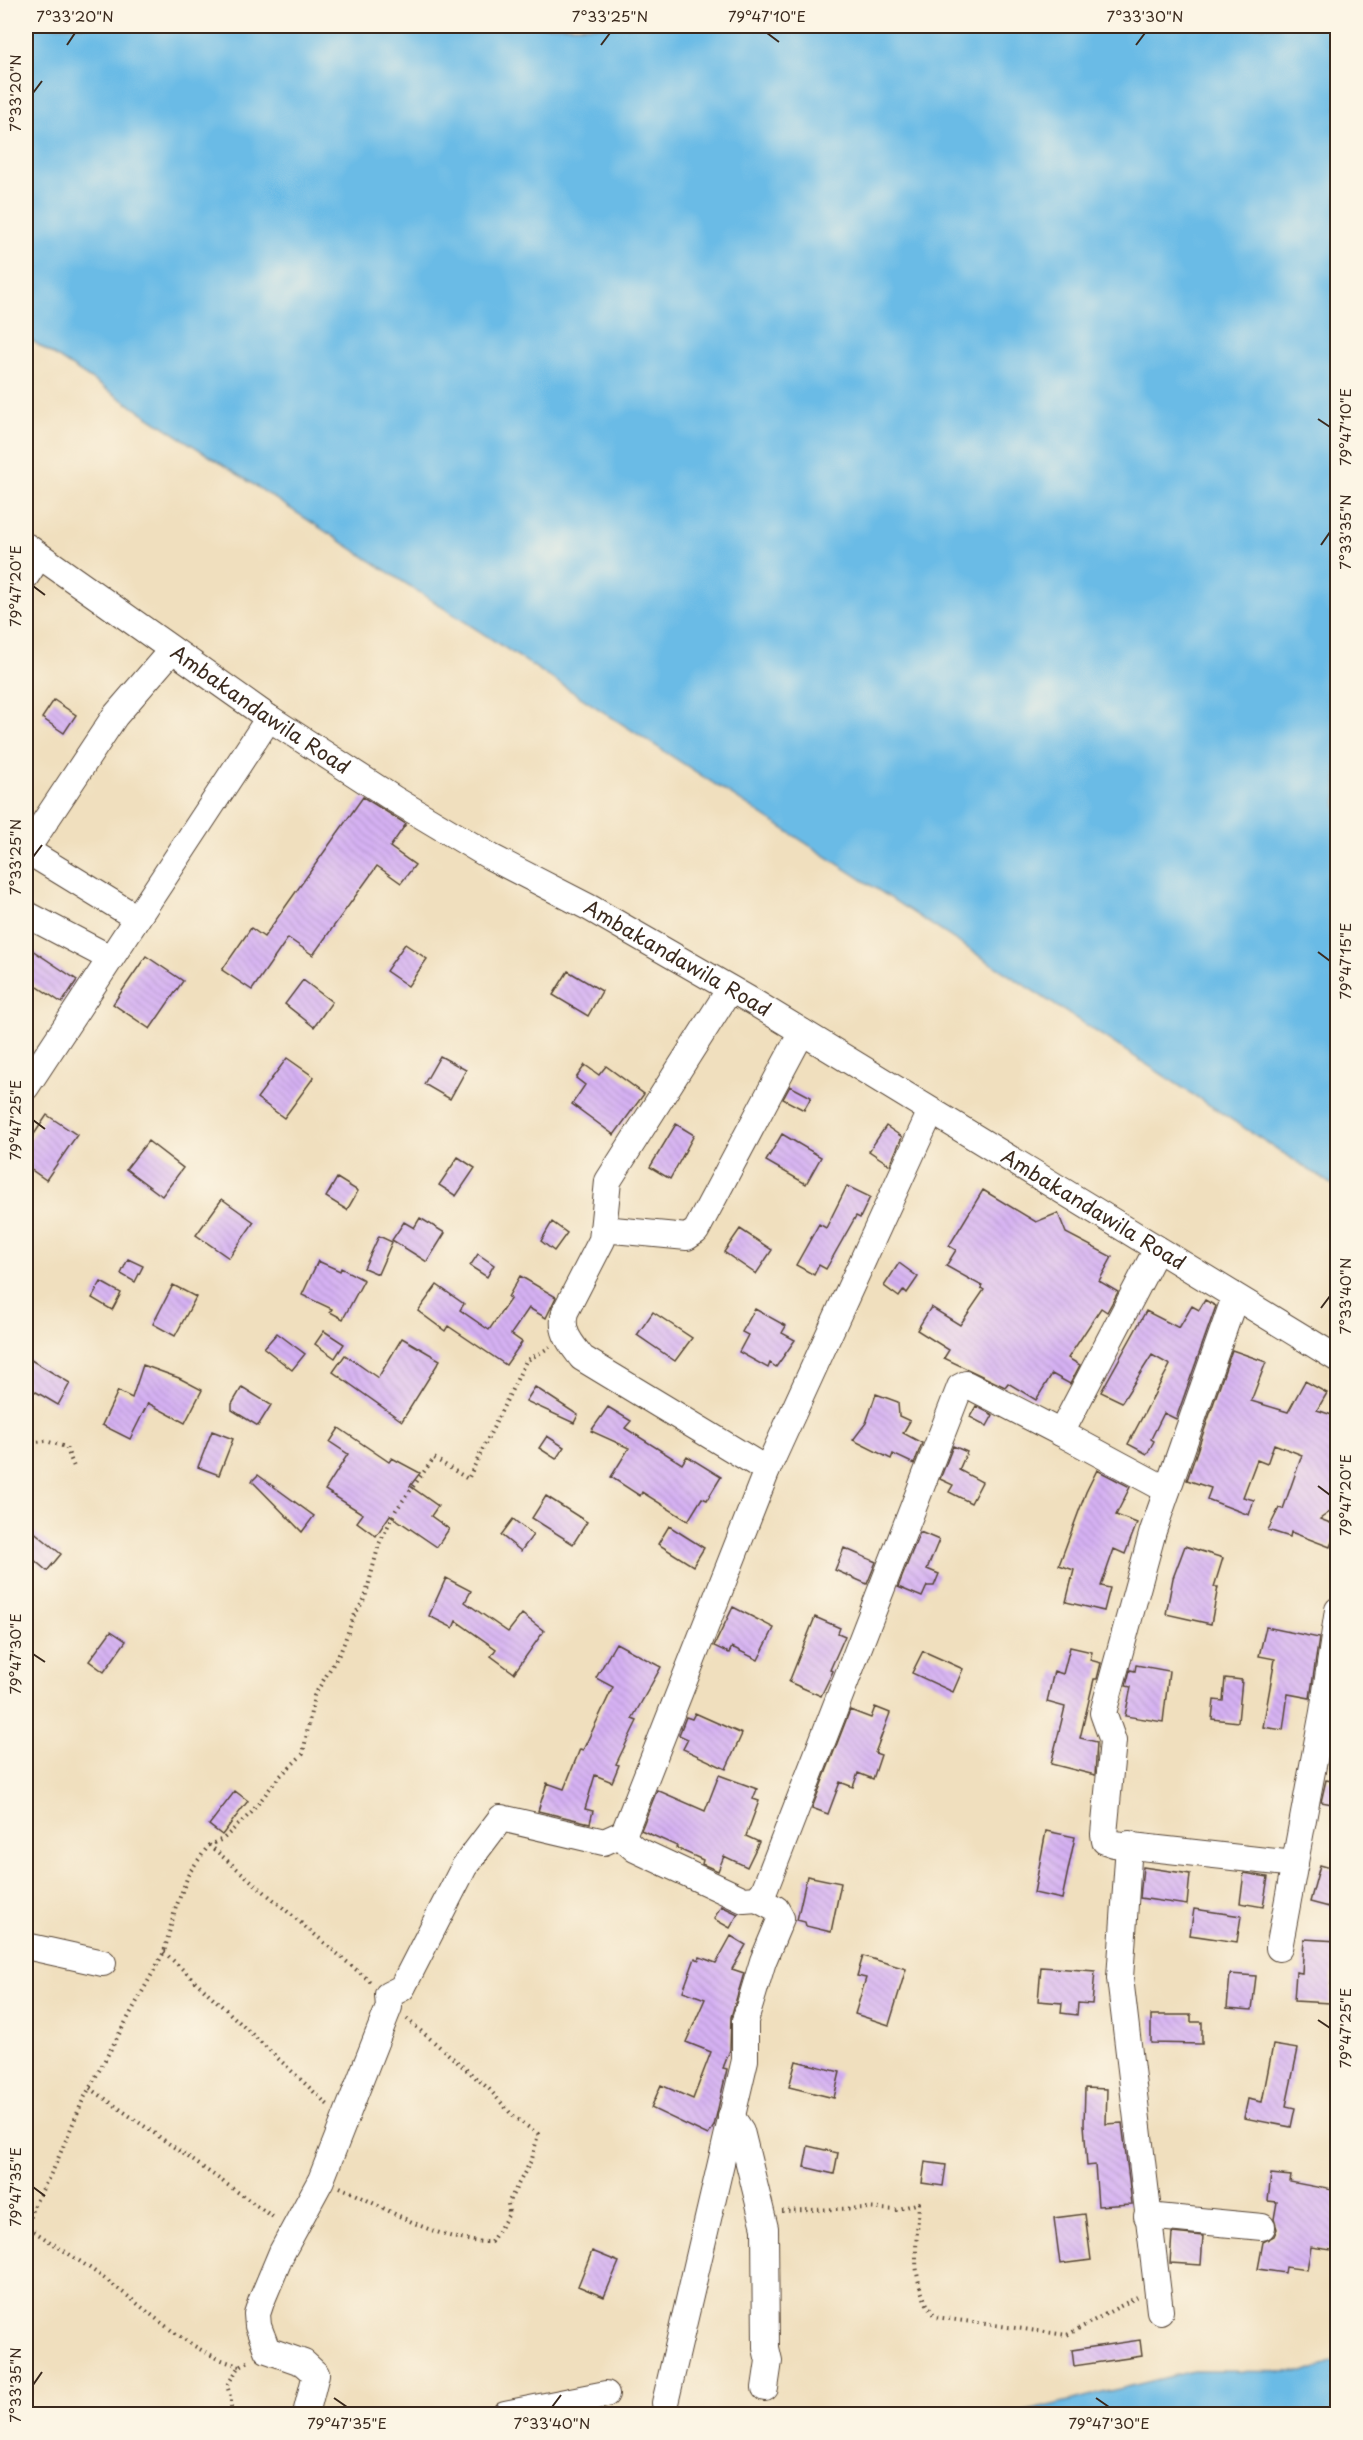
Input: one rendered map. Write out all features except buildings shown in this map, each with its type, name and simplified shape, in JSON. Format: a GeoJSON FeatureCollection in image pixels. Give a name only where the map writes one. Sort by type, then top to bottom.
{"type":"FeatureCollection","features":[{"type":"Feature","properties":{"kind":"street","name":"Ambakandawila Road"},"geometry":{"type":"LineString","coordinates":[[30,559],[172,650],[269,718],[491,857],[590,908],[730,989],[1338,1359]]}},
{"type":"Feature","properties":{"kind":"street"},"geometry":{"type":"LineString","coordinates":[[137,918],[26,850],[115,716],[172,650]]}},
{"type":"Feature","properties":{"kind":"street"},"geometry":{"type":"LineString","coordinates":[[26,1087],[269,718]]}},
{"type":"Feature","properties":{"kind":"street"},"geometry":{"type":"LineString","coordinates":[[26,914],[110,958]]}},
{"type":"Feature","properties":{"kind":"street"},"geometry":{"type":"LineString","coordinates":[[730,989],[608,1181],[602,1240],[565,1312],[562,1324],[566,1338],[582,1358],[767,1470]]}},
{"type":"Feature","properties":{"kind":"street"},"geometry":{"type":"LineString","coordinates":[[603,1229],[687,1237],[696,1231],[802,1032]]}},
{"type":"Feature","properties":{"kind":"street"},"geometry":{"type":"LineString","coordinates":[[665,2403],[745,2060],[745,2021],[763,1961],[781,1918],[776,1909],[757,1899],[744,1900],[635,1849],[627,1842],[624,1833],[767,1470],[932,1111]]}},
{"type":"Feature","properties":{"kind":"street"},"geometry":{"type":"LineString","coordinates":[[1061,1433],[1157,1249]]}},
{"type":"Feature","properties":{"kind":"street"},"geometry":{"type":"LineString","coordinates":[[1235,1297],[1153,1531],[1103,1713],[1113,1741],[1105,1841],[1295,1864]]}},
{"type":"Feature","properties":{"kind":"street"},"geometry":{"type":"LineString","coordinates":[[757,1899],[768,1880],[960,1387],[966,1384],[1167,1490]]}},
{"type":"Feature","properties":{"kind":"street"},"geometry":{"type":"LineString","coordinates":[[1279,1948],[1323,1712],[1338,1610]]}},
{"type":"Feature","properties":{"kind":"street"},"geometry":{"type":"LineString","coordinates":[[306,2415],[316,2374],[304,2363],[267,2350],[262,2340],[257,2314],[282,2252],[321,2180],[347,2116],[388,2001],[402,1988],[464,1867],[501,1818],[604,1842],[624,1833]]}},
{"type":"Feature","properties":{"kind":"street"},"geometry":{"type":"LineString","coordinates":[[1129,1844],[1120,1978],[1146,2216],[1160,2311]]}},
{"type":"Feature","properties":{"kind":"street"},"geometry":{"type":"LineString","coordinates":[[26,1946],[103,1964]]}},
{"type":"Feature","properties":{"kind":"street"},"geometry":{"type":"LineString","coordinates":[[731,2116],[741,2131],[765,2228],[766,2348],[769,2361],[765,2388]]}},
{"type":"Feature","properties":{"kind":"street"},"geometry":{"type":"LineString","coordinates":[[1146,2216],[1262,2227]]}},
{"type":"Feature","properties":{"kind":"street"},"geometry":{"type":"LineString","coordinates":[[505,2415],[606,2394]]}},
{"type":"Feature","properties":{"kind":"path"},"geometry":{"type":"LineString","coordinates":[[240,2366],[221,2360],[181,2336],[75,2257],[29,2229],[32,2209],[90,2088],[164,1952],[175,1910],[189,1873],[208,1845],[223,1839],[251,1813],[278,1778],[303,1754],[314,1696],[341,1651],[354,1616],[365,1598],[379,1544],[396,1510],[434,1458],[468,1479],[526,1361],[566,1338]]}},
{"type":"Feature","properties":{"kind":"path"},"geometry":{"type":"LineString","coordinates":[[26,1443],[46,1441],[66,1448],[74,1467]]}},
{"type":"Feature","properties":{"kind":"path"},"geometry":{"type":"LineString","coordinates":[[208,1845],[438,2043],[489,2089],[514,2117],[538,2134],[532,2158],[508,2204],[509,2214],[491,2241],[474,2242],[452,2237],[321,2180]]}},
{"type":"Feature","properties":{"kind":"path"},"geometry":{"type":"LineString","coordinates":[[164,1952],[322,2101],[347,2116]]}},
{"type":"Feature","properties":{"kind":"path"},"geometry":{"type":"LineString","coordinates":[[90,2088],[285,2225],[292,2237]]}},
{"type":"Feature","properties":{"kind":"path"},"geometry":{"type":"LineString","coordinates":[[760,2210],[896,2210],[919,2203],[915,2273],[924,2302],[935,2318],[1067,2335],[1102,2318],[1136,2297],[1160,2311]]}},
{"type":"Feature","properties":{"kind":"path"},"geometry":{"type":"LineString","coordinates":[[231,2415],[231,2400],[227,2385],[240,2366],[267,2350]]}},
{"type":"Feature","properties":{"kind":"water"},"geometry":{"type":"Polygon","coordinates":[[[26,26],[1337,26],[1337,1188],[26,337],[26,26]]]}},
{"type":"Feature","properties":{"kind":"water"},"geometry":{"type":"Polygon","coordinates":[[[1337,2360],[1337,2414],[1015,2414],[1193,2371],[1304,2372],[1337,2360]]]}}]}
